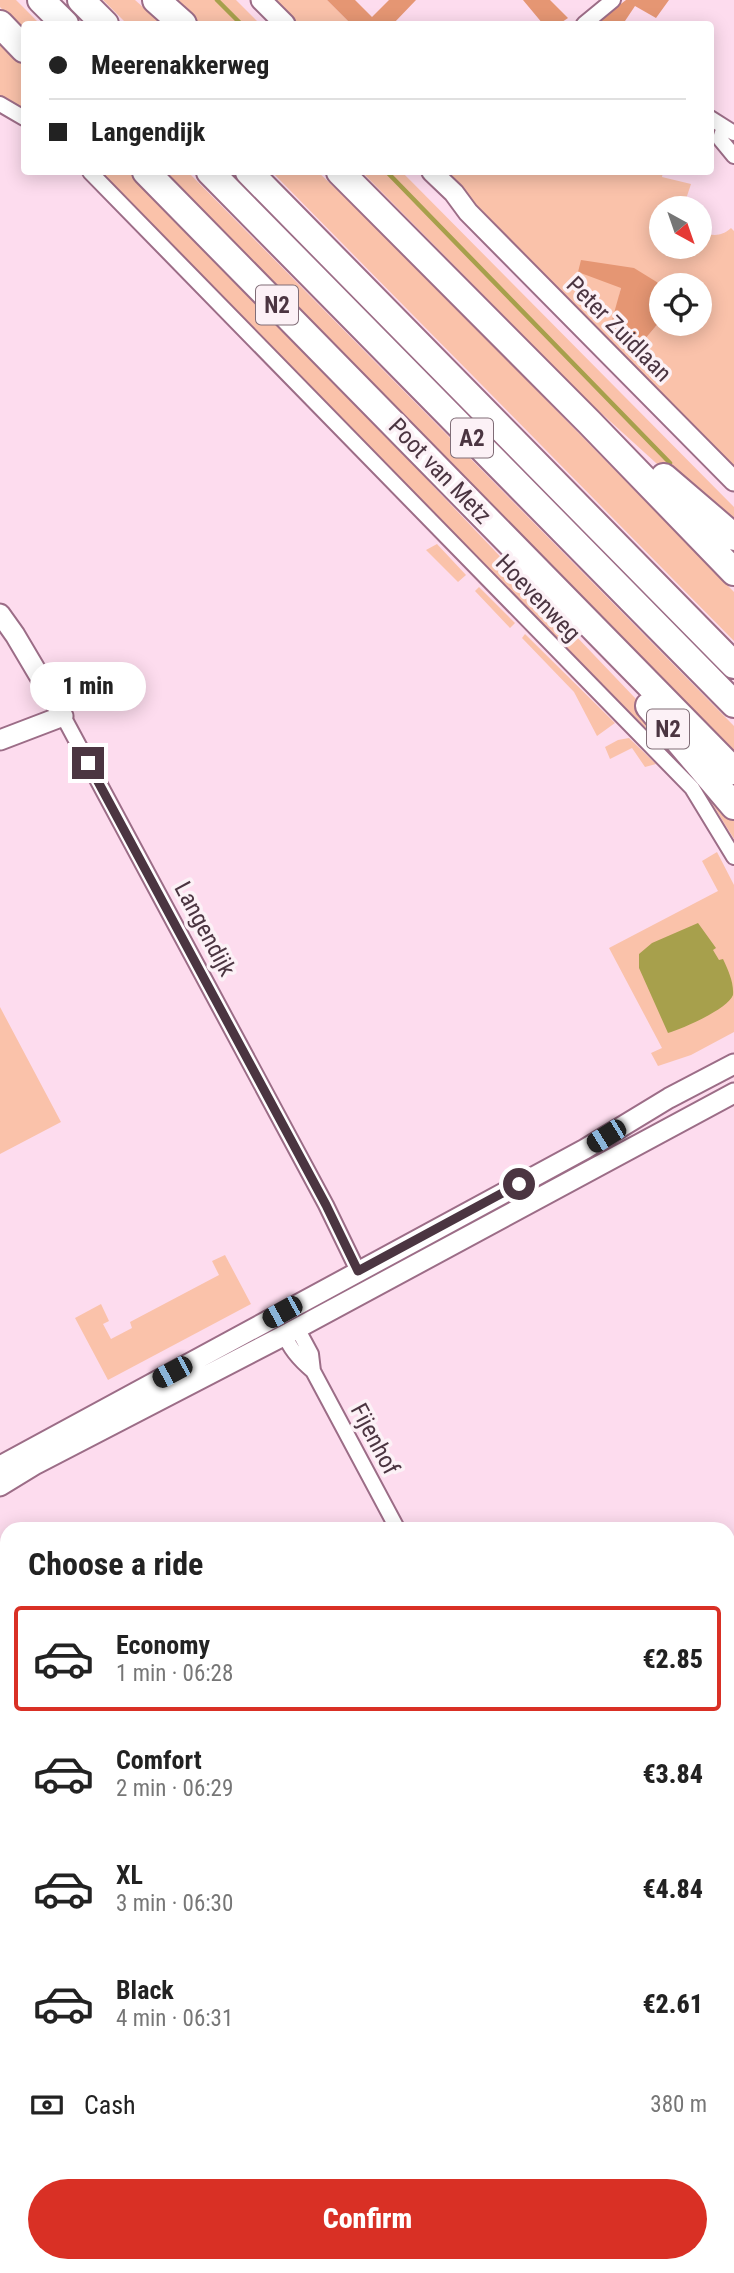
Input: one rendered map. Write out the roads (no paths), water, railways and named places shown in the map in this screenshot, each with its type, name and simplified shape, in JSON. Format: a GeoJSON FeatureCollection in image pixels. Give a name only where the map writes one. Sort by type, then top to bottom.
{"type":"FeatureCollection","features":[{"type":"Feature","properties":{"kind":"highway"},"geometry":{"type":"LineString","coordinates":[[41,0],[62,21]]}},
{"type":"Feature","properties":{"kind":"highway"},"geometry":{"type":"LineString","coordinates":[[81,0],[102,21]]}},
{"type":"Feature","properties":{"kind":"highway"},"geometry":{"type":"LineString","coordinates":[[156,0],[180,21]]}},
{"type":"Feature","properties":{"kind":"highway"},"geometry":{"type":"LineString","coordinates":[[0,24],[21,46]]}},
{"type":"Feature","properties":{"kind":"highway","name":"Poot van Metz"},"geometry":{"type":"LineString","coordinates":[[149,175],[734,771]]}},
{"type":"Feature","properties":{"kind":"highway","name":"Poot van Metz"},"geometry":{"type":"LineString","coordinates":[[213,175],[734,704]]}},
{"type":"Feature","properties":{"kind":"highway","name":"A2"},"geometry":{"type":"LineString","coordinates":[[252,175],[734,665]]}},
{"type":"Feature","properties":{"kind":"highway"},"geometry":{"type":"LineString","coordinates":[[343,175],[734,572]]}},
{"type":"Feature","properties":{"kind":"highway"},"geometry":{"type":"LineString","coordinates":[[589,422],[633,450],[734,537]]}},
{"type":"Feature","properties":{"kind":"highway","name":"N2"},"geometry":{"type":"LineString","coordinates":[[610,646],[628,681],[734,806]]}},
{"type":"Feature","properties":{"kind":"main road"},"geometry":{"type":"LineString","coordinates":[[261,0],[282,21]]}},
{"type":"Feature","properties":{"kind":"main road","name":"Peter Zuidlaan"},"geometry":{"type":"LineString","coordinates":[[422,175],[446,199],[468,212]]}},
{"type":"Feature","properties":{"kind":"main road","name":"Peter Zuidlaan"},"geometry":{"type":"LineString","coordinates":[[435,175],[454,193],[468,212],[734,481]]}},
{"type":"Feature","properties":{"kind":"main road","name":"Langendijk"},"geometry":{"type":"LineString","coordinates":[[0,614],[63,716]]}},
{"type":"Feature","properties":{"kind":"main road"},"geometry":{"type":"LineString","coordinates":[[0,740],[63,716]]}},
{"type":"Feature","properties":{"kind":"main road"},"geometry":{"type":"LineString","coordinates":[[0,1466],[586,1149],[669,1098],[734,1063]]}},
{"type":"Feature","properties":{"kind":"main road"},"geometry":{"type":"LineString","coordinates":[[0,1486],[734,1093]]}},
{"type":"Feature","properties":{"kind":"street"},"geometry":{"type":"LineString","coordinates":[[588,21],[613,0]]}},
{"type":"Feature","properties":{"kind":"street"},"geometry":{"type":"LineString","coordinates":[[0,104],[21,116]]}},
{"type":"Feature","properties":{"kind":"street"},"geometry":{"type":"LineString","coordinates":[[714,121],[729,130],[720,139],[734,156]]}},
{"type":"Feature","properties":{"kind":"street","name":"Hoevenweg"},"geometry":{"type":"LineString","coordinates":[[93,175],[692,788],[734,857]]}},
{"type":"Feature","properties":{"kind":"street","name":"Langendijk"},"geometry":{"type":"LineString","coordinates":[[63,716],[326,1205],[358,1271]]}},
{"type":"Feature","properties":{"kind":"street","name":"Fijenhof"},"geometry":{"type":"LineString","coordinates":[[291,1332],[288,1343],[300,1361],[313,1371],[394,1522]]}},
{"type":"Feature","properties":{"kind":"waterway"},"geometry":{"type":"LineString","coordinates":[[217,0],[238,21]]}},
{"type":"Feature","properties":{"kind":"waterway"},"geometry":{"type":"LineString","coordinates":[[390,175],[670,463]]}}]}
